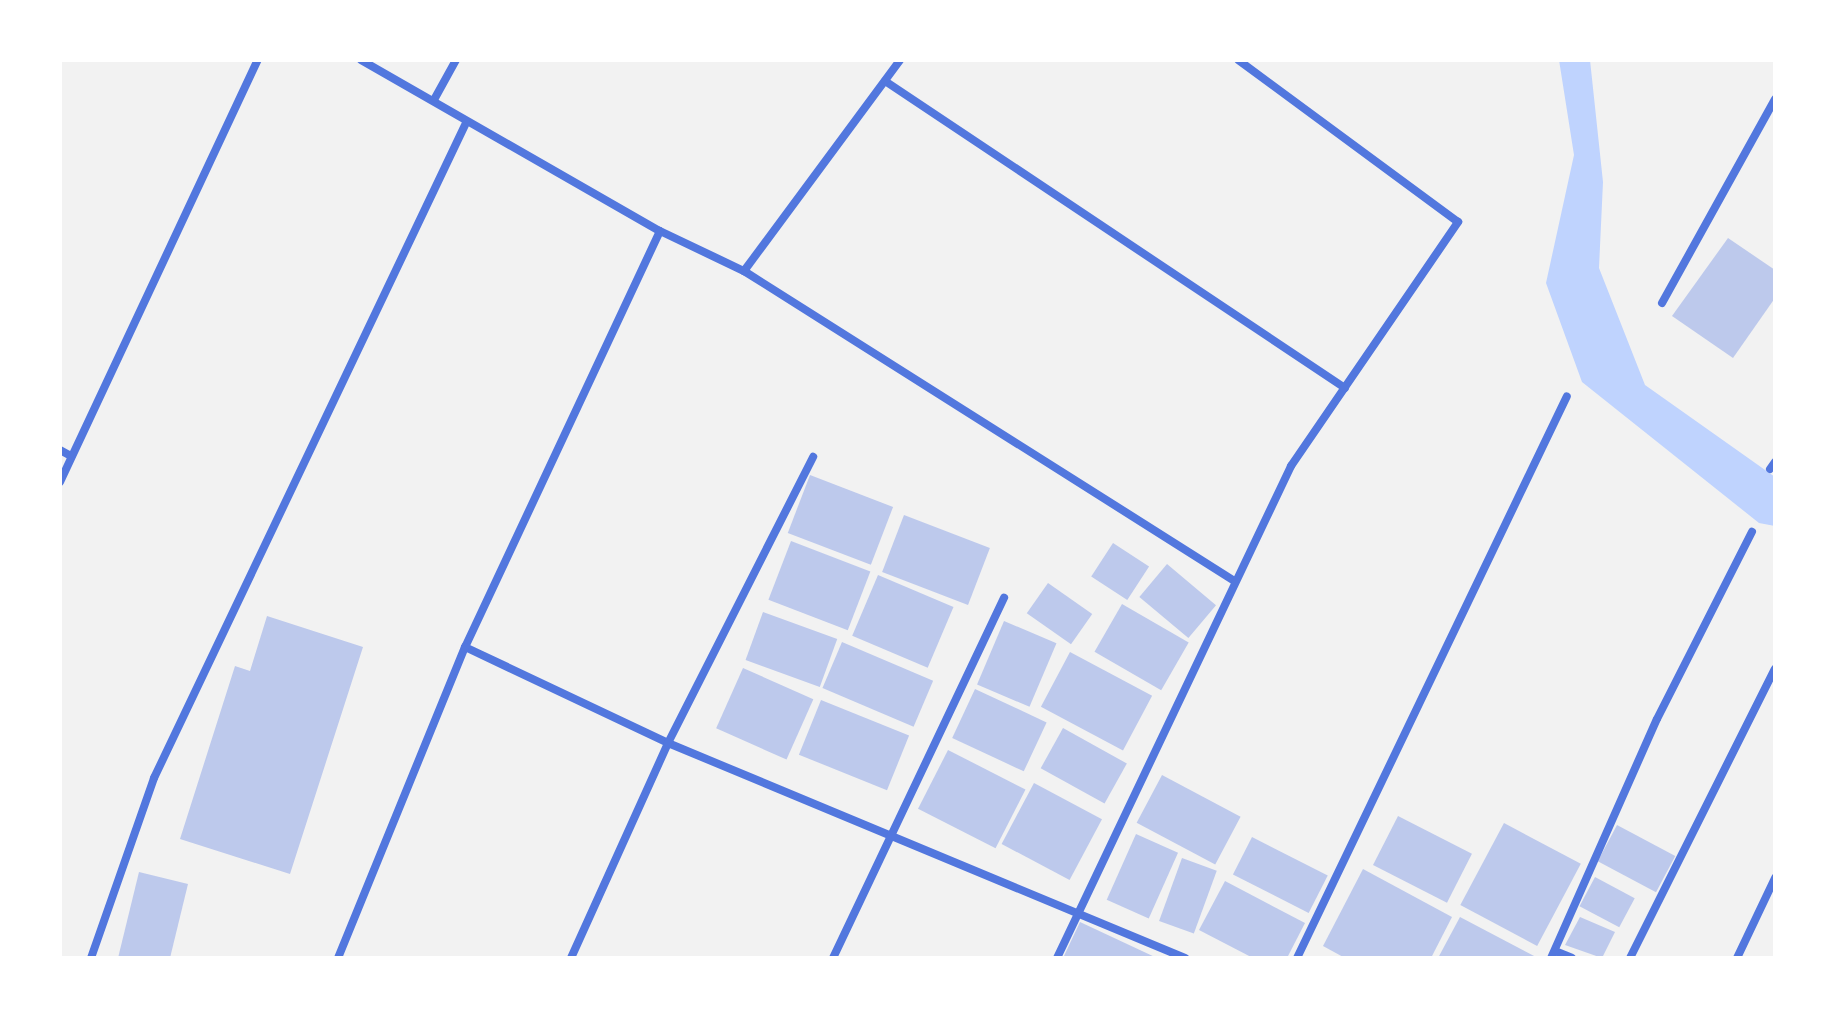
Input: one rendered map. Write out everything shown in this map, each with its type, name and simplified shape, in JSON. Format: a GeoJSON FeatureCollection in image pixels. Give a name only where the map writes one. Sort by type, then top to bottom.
{"type":"FeatureCollection","features":[{"type":"Feature","properties":{"kind":"street"},"geometry":{"type":"LineString","coordinates":[[60,482],[258,60]]}},
{"type":"Feature","properties":{"kind":"street"},"geometry":{"type":"LineString","coordinates":[[361,60],[435,98],[466,123],[660,231],[744,271],[1233,580]]}},
{"type":"Feature","properties":{"kind":"street"},"geometry":{"type":"LineString","coordinates":[[435,98],[456,60]]}},
{"type":"Feature","properties":{"kind":"street"},"geometry":{"type":"LineString","coordinates":[[744,271],[900,60]]}},
{"type":"Feature","properties":{"kind":"street"},"geometry":{"type":"LineString","coordinates":[[1057,958],[1233,580],[1291,466],[1458,222],[1238,60]]}},
{"type":"Feature","properties":{"kind":"street"},"geometry":{"type":"LineString","coordinates":[[885,81],[1345,388]]}},
{"type":"Feature","properties":{"kind":"street"},"geometry":{"type":"LineString","coordinates":[[1662,303],[1775,99]]}},
{"type":"Feature","properties":{"kind":"street"},"geometry":{"type":"LineString","coordinates":[[91,958],[154,778],[466,123]]}},
{"type":"Feature","properties":{"kind":"street"},"geometry":{"type":"LineString","coordinates":[[338,958],[465,647],[660,231]]}},
{"type":"Feature","properties":{"kind":"street"},"geometry":{"type":"LineString","coordinates":[[1297,958],[1567,396]]}},
{"type":"Feature","properties":{"kind":"street"},"geometry":{"type":"LineString","coordinates":[[60,450],[71,456]]}},
{"type":"Feature","properties":{"kind":"street"},"geometry":{"type":"LineString","coordinates":[[571,958],[668,743],[813,457]]}},
{"type":"Feature","properties":{"kind":"street"},"geometry":{"type":"LineString","coordinates":[[1572,958],[1553,954],[1657,719],[1752,532]]}},
{"type":"Feature","properties":{"kind":"street"},"geometry":{"type":"LineString","coordinates":[[833,958],[1004,598]]}},
{"type":"Feature","properties":{"kind":"street"},"geometry":{"type":"LineString","coordinates":[[465,647],[668,743],[1080,909],[1185,958]]}},
{"type":"Feature","properties":{"kind":"street"},"geometry":{"type":"LineString","coordinates":[[1630,958],[1775,669]]}},
{"type":"Feature","properties":{"kind":"street"},"geometry":{"type":"LineString","coordinates":[[1737,958],[1775,878]]}},
{"type":"Feature","properties":{"kind":"water"},"geometry":{"type":"Polygon","coordinates":[[[1559,60],[1590,60],[1603,182],[1599,268],[1645,385],[1775,477],[1775,526],[1759,523],[1582,382],[1546,283],[1574,155],[1559,60]]]}},
{"type":"Feature","properties":{"kind":"building"},"geometry":{"type":"Polygon","coordinates":[[[1728,238],[1775,270],[1775,298],[1733,358],[1672,316],[1728,238]]]}},
{"type":"Feature","properties":{"kind":"building"},"geometry":{"type":"Polygon","coordinates":[[[810,475],[893,507],[871,565],[788,533],[810,475]]]}},
{"type":"Feature","properties":{"kind":"building"},"geometry":{"type":"Polygon","coordinates":[[[904,515],[990,548],[968,605],[882,572],[904,515]]]}},
{"type":"Feature","properties":{"kind":"building"},"geometry":{"type":"Polygon","coordinates":[[[791,541],[870,571],[848,630],[768,600],[791,541]]]}},
{"type":"Feature","properties":{"kind":"building"},"geometry":{"type":"Polygon","coordinates":[[[1113,543],[1149,566],[1127,600],[1091,577],[1113,543]]]}},
{"type":"Feature","properties":{"kind":"building"},"geometry":{"type":"Polygon","coordinates":[[[1167,564],[1216,605],[1188,638],[1139,597],[1167,564]]]}},
{"type":"Feature","properties":{"kind":"building"},"geometry":{"type":"Polygon","coordinates":[[[878,575],[953,607],[928,668],[852,636],[878,575]]]}},
{"type":"Feature","properties":{"kind":"building"},"geometry":{"type":"Polygon","coordinates":[[[1048,583],[1092,614],[1071,644],[1027,613],[1048,583]]]}},
{"type":"Feature","properties":{"kind":"building"},"geometry":{"type":"Polygon","coordinates":[[[1122,604],[1189,642],[1161,690],[1094,652],[1122,604]]]}},
{"type":"Feature","properties":{"kind":"building"},"geometry":{"type":"Polygon","coordinates":[[[763,612],[837,639],[820,687],[746,660],[763,612]]]}},
{"type":"Feature","properties":{"kind":"building"},"geometry":{"type":"Polygon","coordinates":[[[267,616],[363,647],[290,874],[180,839],[235,666],[250,671],[267,616]]]}},
{"type":"Feature","properties":{"kind":"building"},"geometry":{"type":"Polygon","coordinates":[[[1004,621],[1056,643],[1030,707],[977,685],[1004,621]]]}},
{"type":"Feature","properties":{"kind":"building"},"geometry":{"type":"Polygon","coordinates":[[[842,642],[933,681],[914,727],[822,688],[842,642]]]}},
{"type":"Feature","properties":{"kind":"building"},"geometry":{"type":"Polygon","coordinates":[[[1070,652],[1152,696],[1123,750],[1041,707],[1070,652]]]}},
{"type":"Feature","properties":{"kind":"building"},"geometry":{"type":"Polygon","coordinates":[[[743,668],[813,699],[786,760],[716,728],[743,668]]]}},
{"type":"Feature","properties":{"kind":"building"},"geometry":{"type":"Polygon","coordinates":[[[975,689],[1047,722],[1024,771],[952,738],[975,689]]]}},
{"type":"Feature","properties":{"kind":"building"},"geometry":{"type":"Polygon","coordinates":[[[821,700],[909,736],[887,790],[799,755],[821,700]]]}},
{"type":"Feature","properties":{"kind":"building"},"geometry":{"type":"Polygon","coordinates":[[[1063,728],[1127,763],[1105,804],[1041,768],[1063,728]]]}},
{"type":"Feature","properties":{"kind":"building"},"geometry":{"type":"Polygon","coordinates":[[[948,750],[1026,789],[996,848],[918,809],[948,750]]]}},
{"type":"Feature","properties":{"kind":"building"},"geometry":{"type":"Polygon","coordinates":[[[1162,775],[1241,817],[1215,864],[1137,823],[1162,775]]]}},
{"type":"Feature","properties":{"kind":"building"},"geometry":{"type":"Polygon","coordinates":[[[1034,783],[1102,819],[1070,880],[1002,844],[1034,783]]]}},
{"type":"Feature","properties":{"kind":"building"},"geometry":{"type":"Polygon","coordinates":[[[1398,816],[1472,854],[1447,903],[1373,865],[1398,816]]]}},
{"type":"Feature","properties":{"kind":"building"},"geometry":{"type":"Polygon","coordinates":[[[1504,823],[1581,864],[1537,946],[1460,905],[1504,823]]]}},
{"type":"Feature","properties":{"kind":"building"},"geometry":{"type":"Polygon","coordinates":[[[1617,825],[1675,856],[1656,892],[1598,861],[1617,825]]]}},
{"type":"Feature","properties":{"kind":"building"},"geometry":{"type":"Polygon","coordinates":[[[1136,834],[1178,853],[1149,918],[1107,900],[1136,834]]]}},
{"type":"Feature","properties":{"kind":"building"},"geometry":{"type":"Polygon","coordinates":[[[1252,837],[1328,876],[1309,913],[1233,874],[1252,837]]]}},
{"type":"Feature","properties":{"kind":"building"},"geometry":{"type":"Polygon","coordinates":[[[1182,858],[1217,871],[1194,934],[1159,921],[1182,858]]]}},
{"type":"Feature","properties":{"kind":"building"},"geometry":{"type":"Polygon","coordinates":[[[1363,869],[1452,917],[1431,958],[1345,958],[1323,946],[1363,869]]]}},
{"type":"Feature","properties":{"kind":"building"},"geometry":{"type":"Polygon","coordinates":[[[139,872],[188,884],[170,958],[118,958],[139,872]]]}},
{"type":"Feature","properties":{"kind":"building"},"geometry":{"type":"Polygon","coordinates":[[[1595,877],[1635,898],[1619,927],[1580,906],[1595,877]]]}},
{"type":"Feature","properties":{"kind":"building"},"geometry":{"type":"Polygon","coordinates":[[[1225,881],[1305,923],[1287,958],[1253,958],[1199,930],[1225,881]]]}},
{"type":"Feature","properties":{"kind":"building"},"geometry":{"type":"Polygon","coordinates":[[[1460,917],[1538,958],[1438,958],[1460,917]]]}},
{"type":"Feature","properties":{"kind":"building"},"geometry":{"type":"Polygon","coordinates":[[[1580,917],[1615,932],[1602,958],[1565,945],[1580,917]]]}},
{"type":"Feature","properties":{"kind":"building"},"geometry":{"type":"Polygon","coordinates":[[[1080,922],[1157,958],[1063,958],[1080,922]]]}}]}
